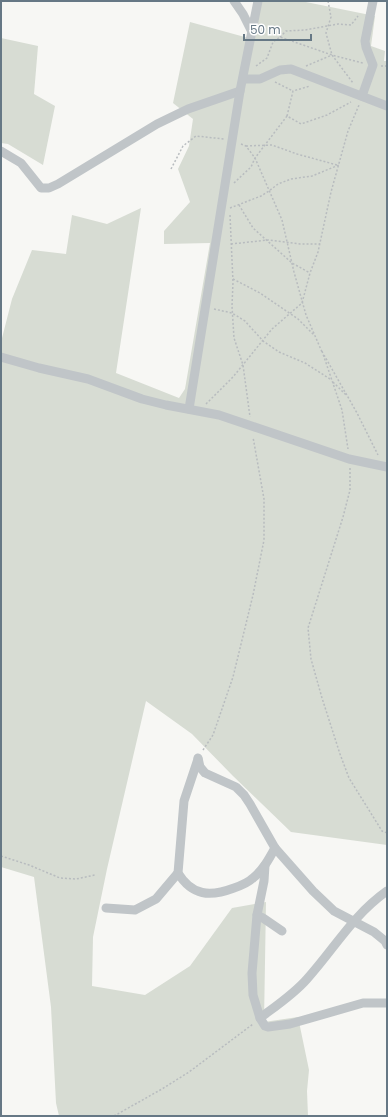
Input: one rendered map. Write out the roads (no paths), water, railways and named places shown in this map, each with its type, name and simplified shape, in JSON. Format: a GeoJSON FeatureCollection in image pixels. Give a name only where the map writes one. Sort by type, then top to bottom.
{"type":"FeatureCollection","features":[{"type":"Feature","properties":{"kind":"street"},"geometry":{"type":"LineString","coordinates":[[234,1],[243,14],[252,32]]}},
{"type":"Feature","properties":{"kind":"street"},"geometry":{"type":"LineString","coordinates":[[189,409],[240,91],[258,1]]}},
{"type":"Feature","properties":{"kind":"street"},"geometry":{"type":"LineString","coordinates":[[362,96],[373,65],[365,41],[373,1]]}},
{"type":"Feature","properties":{"kind":"street"},"geometry":{"type":"LineString","coordinates":[[243,79],[253,80],[264,78],[283,69],[295,70],[387,106]]}},
{"type":"Feature","properties":{"kind":"street"},"geometry":{"type":"LineString","coordinates":[[1,151],[21,163],[42,188],[49,188],[93,164],[157,124],[188,110],[240,91]]}},
{"type":"Feature","properties":{"kind":"street"},"geometry":{"type":"LineString","coordinates":[[1,357],[39,368],[88,379],[142,399],[219,415],[349,459],[385,466]]}},
{"type":"Feature","properties":{"kind":"street"},"geometry":{"type":"LineString","coordinates":[[275,848],[265,865],[253,879],[241,885],[212,894],[198,892],[183,882],[178,873],[184,801],[198,758],[200,767],[205,773],[236,787],[244,795],[275,848],[334,911],[374,932],[385,941],[387,945]]}},
{"type":"Feature","properties":{"kind":"street"},"geometry":{"type":"LineString","coordinates":[[265,865],[264,881],[257,916],[252,973],[253,995],[260,1018],[265,1026],[280,1026],[363,1003],[387,1003]]}},
{"type":"Feature","properties":{"kind":"street"},"geometry":{"type":"LineString","coordinates":[[106,908],[135,910],[156,898],[178,873]]}},
{"type":"Feature","properties":{"kind":"street"},"geometry":{"type":"LineString","coordinates":[[260,1018],[299,988],[308,979],[353,922],[387,891]]}},
{"type":"Feature","properties":{"kind":"street"},"geometry":{"type":"LineString","coordinates":[[257,916],[263,918],[282,931]]}}]}
